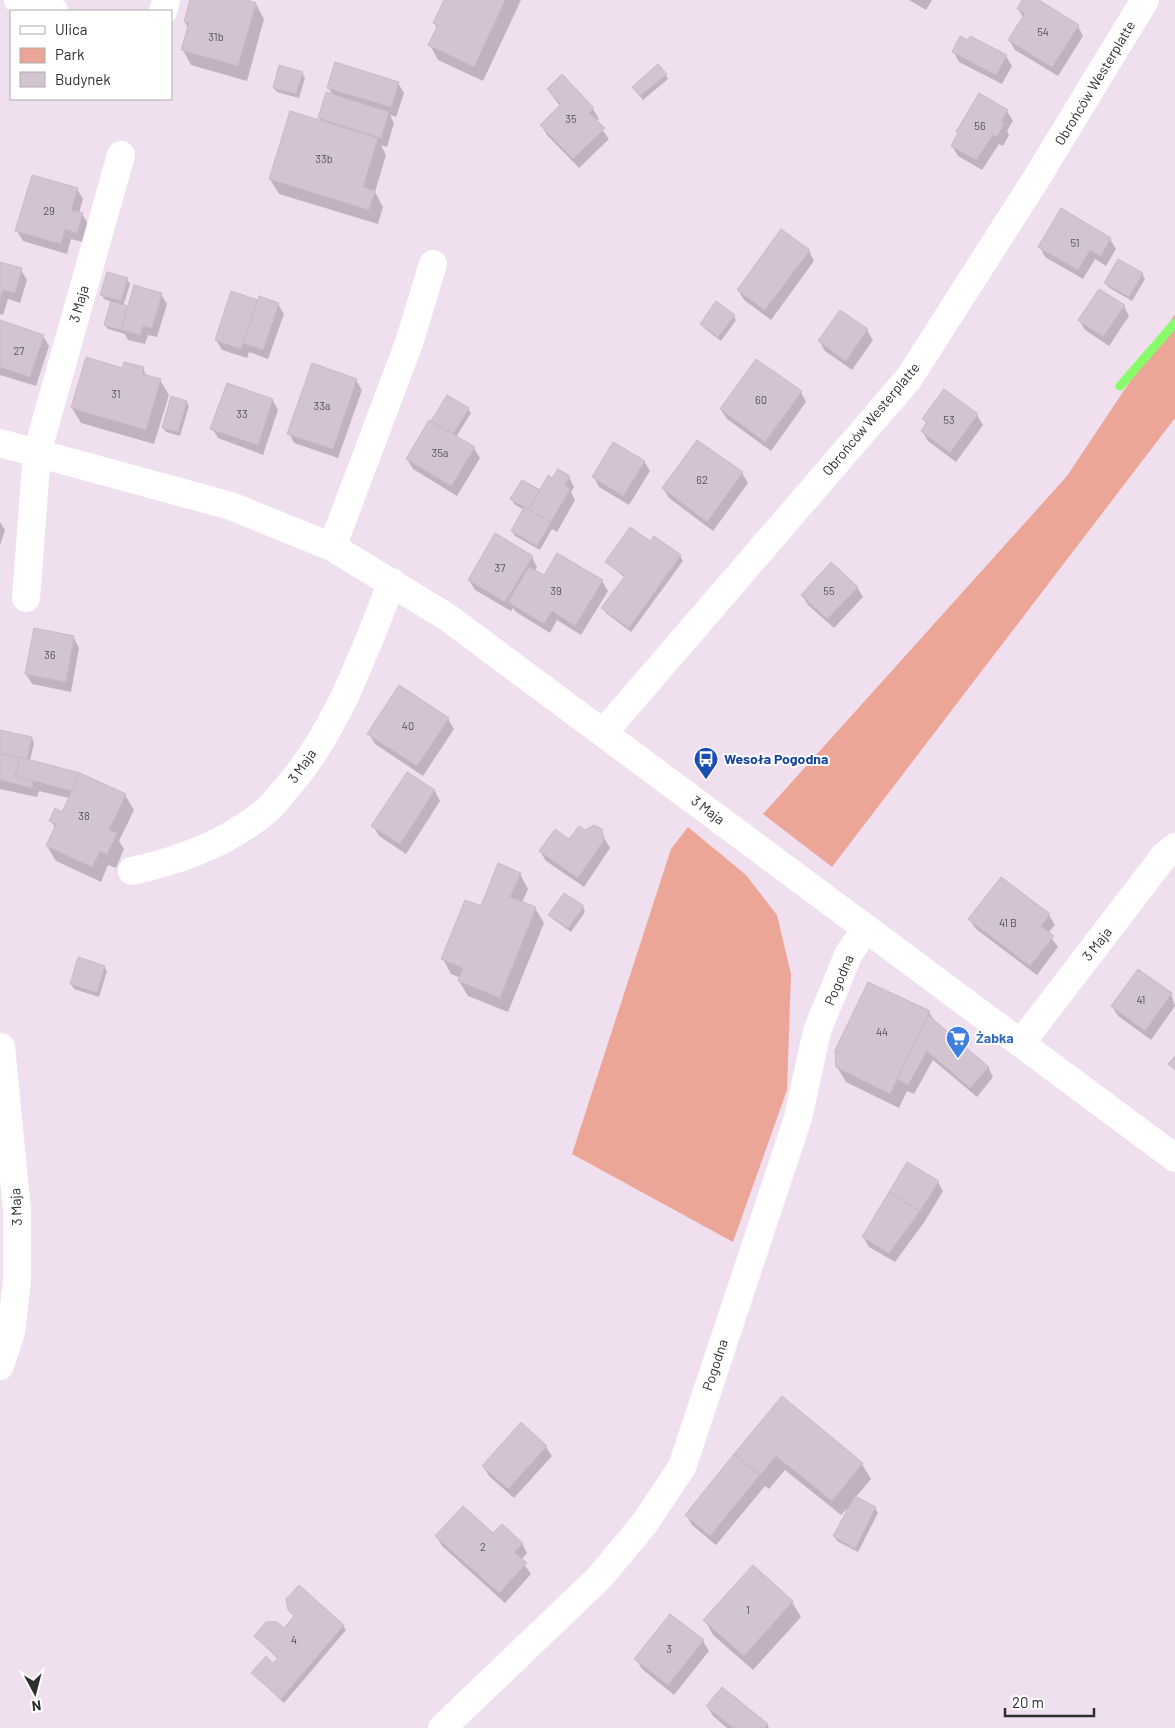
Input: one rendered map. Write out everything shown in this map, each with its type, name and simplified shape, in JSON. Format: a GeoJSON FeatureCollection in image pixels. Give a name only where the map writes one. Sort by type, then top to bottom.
{"type":"FeatureCollection","features":[{"type":"Feature","properties":{"kind":"street"},"geometry":{"type":"LineString","coordinates":[[18,0],[51,10]]}},
{"type":"Feature","properties":{"kind":"street","name":"Obrońców Westerplatte"},"geometry":{"type":"LineString","coordinates":[[604,732],[909,378],[1036,179],[1145,0]]}},
{"type":"Feature","properties":{"kind":"street","name":"3 Maja"},"geometry":{"type":"LineString","coordinates":[[26,598],[36,453],[121,154]]}},
{"type":"Feature","properties":{"kind":"street"},"geometry":{"type":"LineString","coordinates":[[332,547],[409,343],[433,264]]}},
{"type":"Feature","properties":{"kind":"street","name":"3 Maja"},"geometry":{"type":"LineString","coordinates":[[0,443],[231,506],[332,547],[392,582],[447,617],[604,732],[1175,1158]]}},
{"type":"Feature","properties":{"kind":"street","name":"3 Maja"},"geometry":{"type":"LineString","coordinates":[[132,871],[167,864],[223,839],[267,810],[303,770],[344,699],[392,582]]}},
{"type":"Feature","properties":{"kind":"street","name":"3 Maja"},"geometry":{"type":"LineString","coordinates":[[1021,1043],[1165,855],[1175,846]]}},
{"type":"Feature","properties":{"kind":"street","name":"Pogodna"},"geometry":{"type":"LineString","coordinates":[[442,1728],[598,1578],[644,1524],[682,1467],[798,1118],[817,1031],[848,955],[866,928]]}},
{"type":"Feature","properties":{"kind":"street","name":"3 Maja"},"geometry":{"type":"LineString","coordinates":[[0,1366],[11,1332],[17,1281],[17,1210],[1,1047]]}},
{"type":"Feature","properties":{"kind":"green space"},"geometry":{"type":"Polygon","coordinates":[[[1175,314],[1175,418],[832,867],[763,814],[1067,476],[1175,314]]]}},
{"type":"Feature","properties":{"kind":"green space"},"geometry":{"type":"Polygon","coordinates":[[[688,827],[746,875],[777,915],[791,974],[787,1090],[733,1242],[572,1154],[671,849],[688,827]]]}},
{"type":"Feature","properties":{"kind":"building"},"geometry":{"type":"Polygon","coordinates":[[[190,0],[247,0],[256,3],[238,66],[181,50],[189,23],[184,22],[190,0]]]}},
{"type":"Feature","properties":{"kind":"building"},"geometry":{"type":"Polygon","coordinates":[[[444,0],[505,0],[474,67],[428,45],[438,25],[433,23],[444,0]]]}},
{"type":"Feature","properties":{"kind":"building"},"geometry":{"type":"Polygon","coordinates":[[[1022,0],[1039,0],[1079,25],[1052,67],[1008,40],[1025,13],[1017,9],[1022,0]]]}},
{"type":"Feature","properties":{"kind":"building"},"geometry":{"type":"Polygon","coordinates":[[[960,36],[968,40],[970,36],[1007,55],[996,75],[952,52],[960,36]]]}},
{"type":"Feature","properties":{"kind":"building"},"geometry":{"type":"Polygon","coordinates":[[[335,62],[399,82],[391,107],[327,88],[335,62]]]}},
{"type":"Feature","properties":{"kind":"building"},"geometry":{"type":"Polygon","coordinates":[[[658,64],[667,74],[640,96],[632,87],[658,64]]]}},
{"type":"Feature","properties":{"kind":"building"},"geometry":{"type":"Polygon","coordinates":[[[279,65],[303,72],[296,94],[273,88],[279,65]]]}},
{"type":"Feature","properties":{"kind":"building"},"geometry":{"type":"Polygon","coordinates":[[[562,74],[594,108],[589,113],[605,128],[573,159],[540,125],[561,104],[547,89],[562,74]]]}},
{"type":"Feature","properties":{"kind":"building"},"geometry":{"type":"Polygon","coordinates":[[[326,92],[389,112],[381,138],[318,118],[326,92]]]}},
{"type":"Feature","properties":{"kind":"building"},"geometry":{"type":"Polygon","coordinates":[[[979,93],[1008,110],[1001,122],[1004,124],[997,137],[993,135],[976,160],[951,146],[958,133],[956,132],[979,93]]]}},
{"type":"Feature","properties":{"kind":"building"},"geometry":{"type":"Polygon","coordinates":[[[290,111],[378,138],[363,187],[375,191],[369,210],[269,179],[290,111]]]}},
{"type":"Feature","properties":{"kind":"building"},"geometry":{"type":"Polygon","coordinates":[[[32,175],[78,188],[71,210],[83,213],[77,233],[65,229],[61,244],[15,231],[32,175]]]}},
{"type":"Feature","properties":{"kind":"building"},"geometry":{"type":"Polygon","coordinates":[[[1061,208],[1111,238],[1101,256],[1090,250],[1078,270],[1038,247],[1061,208]]]}},
{"type":"Feature","properties":{"kind":"building"},"geometry":{"type":"Polygon","coordinates":[[[781,229],[810,250],[765,310],[737,290],[781,229]]]}},
{"type":"Feature","properties":{"kind":"building"},"geometry":{"type":"Polygon","coordinates":[[[1118,259],[1143,273],[1129,297],[1104,283],[1118,259]]]}},
{"type":"Feature","properties":{"kind":"building"},"geometry":{"type":"Polygon","coordinates":[[[0,262],[22,268],[15,293],[3,290],[0,299],[0,262]]]}},
{"type":"Feature","properties":{"kind":"building"},"geometry":{"type":"Polygon","coordinates":[[[107,272],[128,278],[121,301],[100,295],[107,272]]]}},
{"type":"Feature","properties":{"kind":"building"},"geometry":{"type":"Polygon","coordinates":[[[134,285],[162,293],[152,328],[143,326],[140,335],[121,330],[134,285]]]}},
{"type":"Feature","properties":{"kind":"building"},"geometry":{"type":"Polygon","coordinates":[[[1099,289],[1125,305],[1103,337],[1078,320],[1099,289]]]}},
{"type":"Feature","properties":{"kind":"building"},"geometry":{"type":"Polygon","coordinates":[[[231,291],[258,300],[241,349],[215,340],[231,291]]]}},
{"type":"Feature","properties":{"kind":"building"},"geometry":{"type":"Polygon","coordinates":[[[259,296],[279,303],[263,350],[243,343],[259,296]]]}},
{"type":"Feature","properties":{"kind":"building"},"geometry":{"type":"Polygon","coordinates":[[[111,301],[128,306],[121,330],[104,325],[111,301]]]}},
{"type":"Feature","properties":{"kind":"building"},"geometry":{"type":"Polygon","coordinates":[[[716,301],[735,315],[718,337],[700,324],[716,301]]]}},
{"type":"Feature","properties":{"kind":"building"},"geometry":{"type":"Polygon","coordinates":[[[840,310],[868,329],[846,361],[818,341],[840,310]]]}},
{"type":"Feature","properties":{"kind":"building"},"geometry":{"type":"Polygon","coordinates":[[[0,320],[44,335],[30,377],[0,367],[0,320]]]}},
{"type":"Feature","properties":{"kind":"building"},"geometry":{"type":"Polygon","coordinates":[[[86,357],[122,368],[124,362],[144,367],[142,374],[161,379],[146,430],[71,408],[86,357]]]}},
{"type":"Feature","properties":{"kind":"building"},"geometry":{"type":"Polygon","coordinates":[[[756,359],[802,391],[765,442],[720,409],[756,359]]]}},
{"type":"Feature","properties":{"kind":"building"},"geometry":{"type":"Polygon","coordinates":[[[312,363],[357,379],[333,449],[287,434],[312,363]]]}},
{"type":"Feature","properties":{"kind":"building"},"geometry":{"type":"Polygon","coordinates":[[[227,383],[273,399],[258,445],[210,429],[227,383]]]}},
{"type":"Feature","properties":{"kind":"building"},"geometry":{"type":"Polygon","coordinates":[[[944,389],[978,414],[950,453],[921,431],[927,422],[922,419],[944,389]]]}},
{"type":"Feature","properties":{"kind":"building"},"geometry":{"type":"Polygon","coordinates":[[[447,395],[469,408],[453,434],[431,421],[447,395]]]}},
{"type":"Feature","properties":{"kind":"building"},"geometry":{"type":"Polygon","coordinates":[[[171,396],[187,401],[178,432],[162,428],[171,396]]]}},
{"type":"Feature","properties":{"kind":"building"},"geometry":{"type":"Polygon","coordinates":[[[429,420],[475,447],[451,486],[406,459],[429,420]]]}},
{"type":"Feature","properties":{"kind":"building"},"geometry":{"type":"Polygon","coordinates":[[[697,440],[743,472],[707,522],[662,488],[697,440]]]}},
{"type":"Feature","properties":{"kind":"building"},"geometry":{"type":"Polygon","coordinates":[[[613,442],[645,461],[623,496],[592,477],[613,442]]]}},
{"type":"Feature","properties":{"kind":"building"},"geometry":{"type":"Polygon","coordinates":[[[558,469],[570,476],[565,485],[570,489],[551,522],[529,510],[548,475],[552,478],[558,469]]]}},
{"type":"Feature","properties":{"kind":"building"},"geometry":{"type":"Polygon","coordinates":[[[522,480],[540,490],[529,510],[510,499],[522,480]]]}},
{"type":"Feature","properties":{"kind":"building"},"geometry":{"type":"Polygon","coordinates":[[[524,507],[551,522],[537,546],[511,531],[524,507]]]}},
{"type":"Feature","properties":{"kind":"building"},"geometry":{"type":"Polygon","coordinates":[[[630,527],[650,541],[654,536],[681,555],[629,628],[601,608],[625,576],[605,562],[630,527]]]}},
{"type":"Feature","properties":{"kind":"building"},"geometry":{"type":"Polygon","coordinates":[[[495,533],[533,556],[505,602],[468,580],[495,533]]]}},
{"type":"Feature","properties":{"kind":"building"},"geometry":{"type":"Polygon","coordinates":[[[557,553],[603,580],[575,626],[552,611],[544,624],[508,602],[529,567],[544,575],[557,553]]]}},
{"type":"Feature","properties":{"kind":"building"},"geometry":{"type":"Polygon","coordinates":[[[831,562],[858,587],[827,619],[801,595],[831,562]]]}},
{"type":"Feature","properties":{"kind":"building"},"geometry":{"type":"Polygon","coordinates":[[[34,628],[74,636],[66,682],[25,674],[34,628]]]}},
{"type":"Feature","properties":{"kind":"building"},"geometry":{"type":"Polygon","coordinates":[[[399,685],[449,718],[417,766],[367,734],[399,685]]]}},
{"type":"Feature","properties":{"kind":"building"},"geometry":{"type":"Polygon","coordinates":[[[0,730],[32,737],[27,759],[0,753],[0,730]]]}},
{"type":"Feature","properties":{"kind":"building"},"geometry":{"type":"Polygon","coordinates":[[[0,753],[20,758],[15,776],[33,781],[32,788],[0,780],[0,753]]]}},
{"type":"Feature","properties":{"kind":"building"},"geometry":{"type":"Polygon","coordinates":[[[20,758],[80,773],[72,791],[15,776],[20,758]]]}},
{"type":"Feature","properties":{"kind":"building"},"geometry":{"type":"Polygon","coordinates":[[[407,772],[435,790],[400,844],[371,826],[407,772]]]}},
{"type":"Feature","properties":{"kind":"building"},"geometry":{"type":"Polygon","coordinates":[[[80,773],[126,794],[109,830],[117,833],[107,854],[100,851],[92,867],[46,846],[56,824],[49,821],[55,808],[62,812],[80,773]]]}},
{"type":"Feature","properties":{"kind":"building"},"geometry":{"type":"Polygon","coordinates":[[[594,825],[602,829],[604,840],[578,878],[539,851],[555,829],[569,839],[579,826],[585,830],[594,825]]]}},
{"type":"Feature","properties":{"kind":"building"},"geometry":{"type":"Polygon","coordinates":[[[498,863],[521,873],[510,897],[536,907],[500,998],[458,981],[463,968],[441,959],[465,900],[481,906],[498,863]]]}},
{"type":"Feature","properties":{"kind":"building"},"geometry":{"type":"Polygon","coordinates":[[[1001,877],[1050,914],[1041,926],[1054,936],[1030,966],[968,919],[1001,877]]]}},
{"type":"Feature","properties":{"kind":"building"},"geometry":{"type":"Polygon","coordinates":[[[564,893],[584,906],[568,928],[548,915],[564,893]]]}},
{"type":"Feature","properties":{"kind":"building"},"geometry":{"type":"Polygon","coordinates":[[[78,957],[105,966],[97,993],[70,984],[78,957]]]}},
{"type":"Feature","properties":{"kind":"building"},"geometry":{"type":"Polygon","coordinates":[[[1138,969],[1172,993],[1145,1031],[1111,1006],[1138,969]]]}},
{"type":"Feature","properties":{"kind":"building"},"geometry":{"type":"Polygon","coordinates":[[[868,982],[930,1011],[890,1094],[836,1067],[835,1050],[868,982]]]}},
{"type":"Feature","properties":{"kind":"building","name":"Żabka"},"geometry":{"type":"Polygon","coordinates":[[[928,1015],[989,1067],[970,1088],[927,1051],[908,1085],[897,1079],[928,1015]]]}},
{"type":"Feature","properties":{"kind":"building"},"geometry":{"type":"Polygon","coordinates":[[[1175,1056],[1175,1070],[1168,1064],[1175,1056]]]}},
{"type":"Feature","properties":{"kind":"building"},"geometry":{"type":"Polygon","coordinates":[[[907,1162],[939,1181],[920,1211],[889,1192],[907,1162]]]}},
{"type":"Feature","properties":{"kind":"building"},"geometry":{"type":"Polygon","coordinates":[[[889,1192],[920,1211],[889,1253],[862,1237],[889,1192]]]}},
{"type":"Feature","properties":{"kind":"building"},"geometry":{"type":"Polygon","coordinates":[[[782,1396],[863,1463],[832,1501],[776,1456],[760,1475],[734,1454],[782,1396]]]}},
{"type":"Feature","properties":{"kind":"building"},"geometry":{"type":"Polygon","coordinates":[[[521,1422],[547,1446],[508,1489],[482,1466],[521,1422]]]}},
{"type":"Feature","properties":{"kind":"building"},"geometry":{"type":"Polygon","coordinates":[[[734,1454],[760,1475],[710,1536],[685,1515],[734,1454]]]}},
{"type":"Feature","properties":{"kind":"building"},"geometry":{"type":"Polygon","coordinates":[[[855,1496],[876,1507],[855,1549],[833,1536],[855,1496]]]}},
{"type":"Feature","properties":{"kind":"building"},"geometry":{"type":"Polygon","coordinates":[[[463,1506],[493,1533],[502,1524],[523,1543],[514,1552],[527,1563],[499,1593],[435,1536],[463,1506]]]}},
{"type":"Feature","properties":{"kind":"building"},"geometry":{"type":"Polygon","coordinates":[[[753,1565],[793,1601],[744,1656],[703,1620],[753,1565]]]}},
{"type":"Feature","properties":{"kind":"building"},"geometry":{"type":"Polygon","coordinates":[[[299,1585],[344,1625],[281,1699],[251,1673],[266,1656],[273,1663],[278,1658],[254,1636],[266,1622],[277,1622],[284,1628],[294,1616],[288,1610],[286,1599],[299,1585]]]}},
{"type":"Feature","properties":{"kind":"building"},"geometry":{"type":"Polygon","coordinates":[[[670,1614],[704,1640],[668,1685],[634,1659],[670,1614]]]}},
{"type":"Feature","properties":{"kind":"building"},"geometry":{"type":"Polygon","coordinates":[[[722,1687],[768,1724],[764,1728],[733,1728],[706,1706],[722,1687]]]}},
{"type":"Feature","properties":{"kind":"waterway"},"geometry":{"type":"LineString","coordinates":[[1120,386],[1175,323]]}},
{"type":"Feature","properties":{"kind":"place","name":"Wesoła Pogodna"},"geometry":{"type":"Point","coordinates":[706,780]}},
{"type":"Feature","properties":{"kind":"place","name":"Żabka"},"geometry":{"type":"Point","coordinates":[958,1059]}}]}
